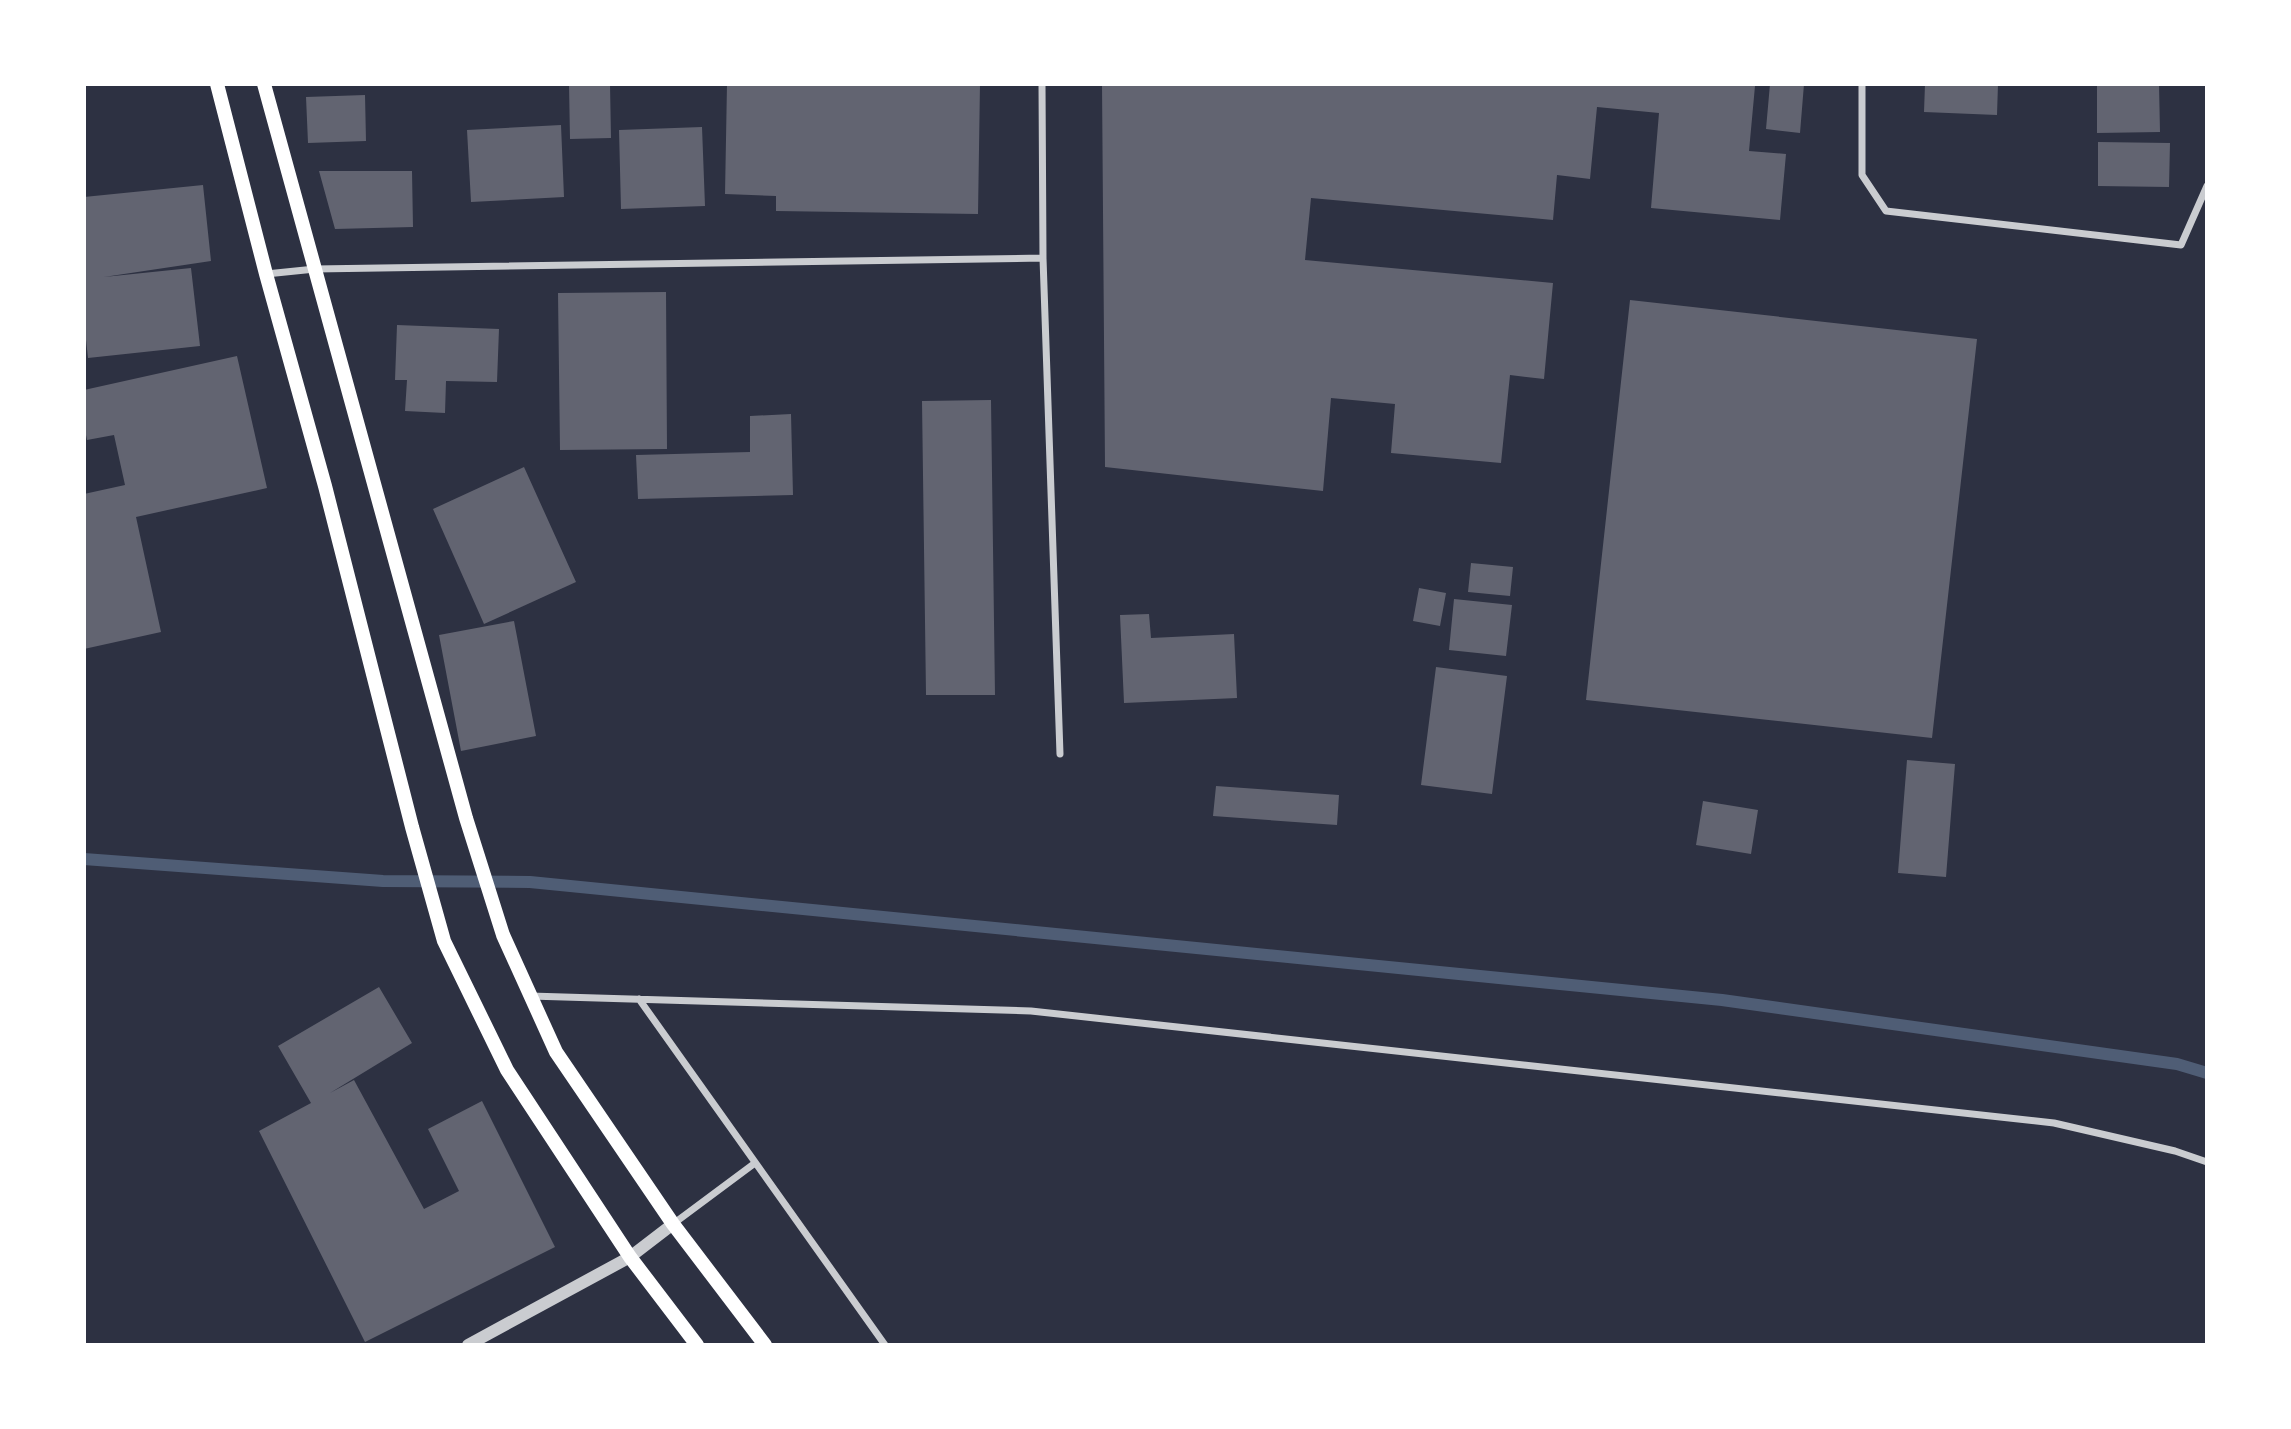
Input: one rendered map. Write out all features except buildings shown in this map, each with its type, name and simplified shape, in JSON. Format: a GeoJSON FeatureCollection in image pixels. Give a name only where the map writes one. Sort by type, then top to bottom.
{"type":"FeatureCollection","features":[{"type":"Feature","properties":{"kind":"main road"},"geometry":{"type":"LineString","coordinates":[[217,84],[266,274],[326,486],[412,827],[444,941],[507,1070],[630,1257],[697,1345]]}},
{"type":"Feature","properties":{"kind":"main road"},"geometry":{"type":"LineString","coordinates":[[264,84],[467,818],[503,935],[556,1052],[673,1224],[765,1345]]}},
{"type":"Feature","properties":{"kind":"street"},"geometry":{"type":"LineString","coordinates":[[1042,84],[1043,258],[1060,754]]}},
{"type":"Feature","properties":{"kind":"street"},"geometry":{"type":"LineString","coordinates":[[1862,84],[1862,175],[1886,211],[2181,245],[2207,186]]}},
{"type":"Feature","properties":{"kind":"street"},"geometry":{"type":"LineString","coordinates":[[266,274],[315,269],[1043,258]]}},
{"type":"Feature","properties":{"kind":"street"},"geometry":{"type":"LineString","coordinates":[[530,996],[1031,1011],[2054,1124],[2175,1151],[2207,1162]]}},
{"type":"Feature","properties":{"kind":"street"},"geometry":{"type":"LineString","coordinates":[[639,999],[885,1345]]}},
{"type":"Feature","properties":{"kind":"street"},"geometry":{"type":"LineString","coordinates":[[468,1345],[630,1257],[755,1163]]}},
{"type":"Feature","properties":{"kind":"waterway"},"geometry":{"type":"LineString","coordinates":[[84,859],[383,881],[530,882],[1722,1000],[2177,1064],[2207,1073]]}}]}
